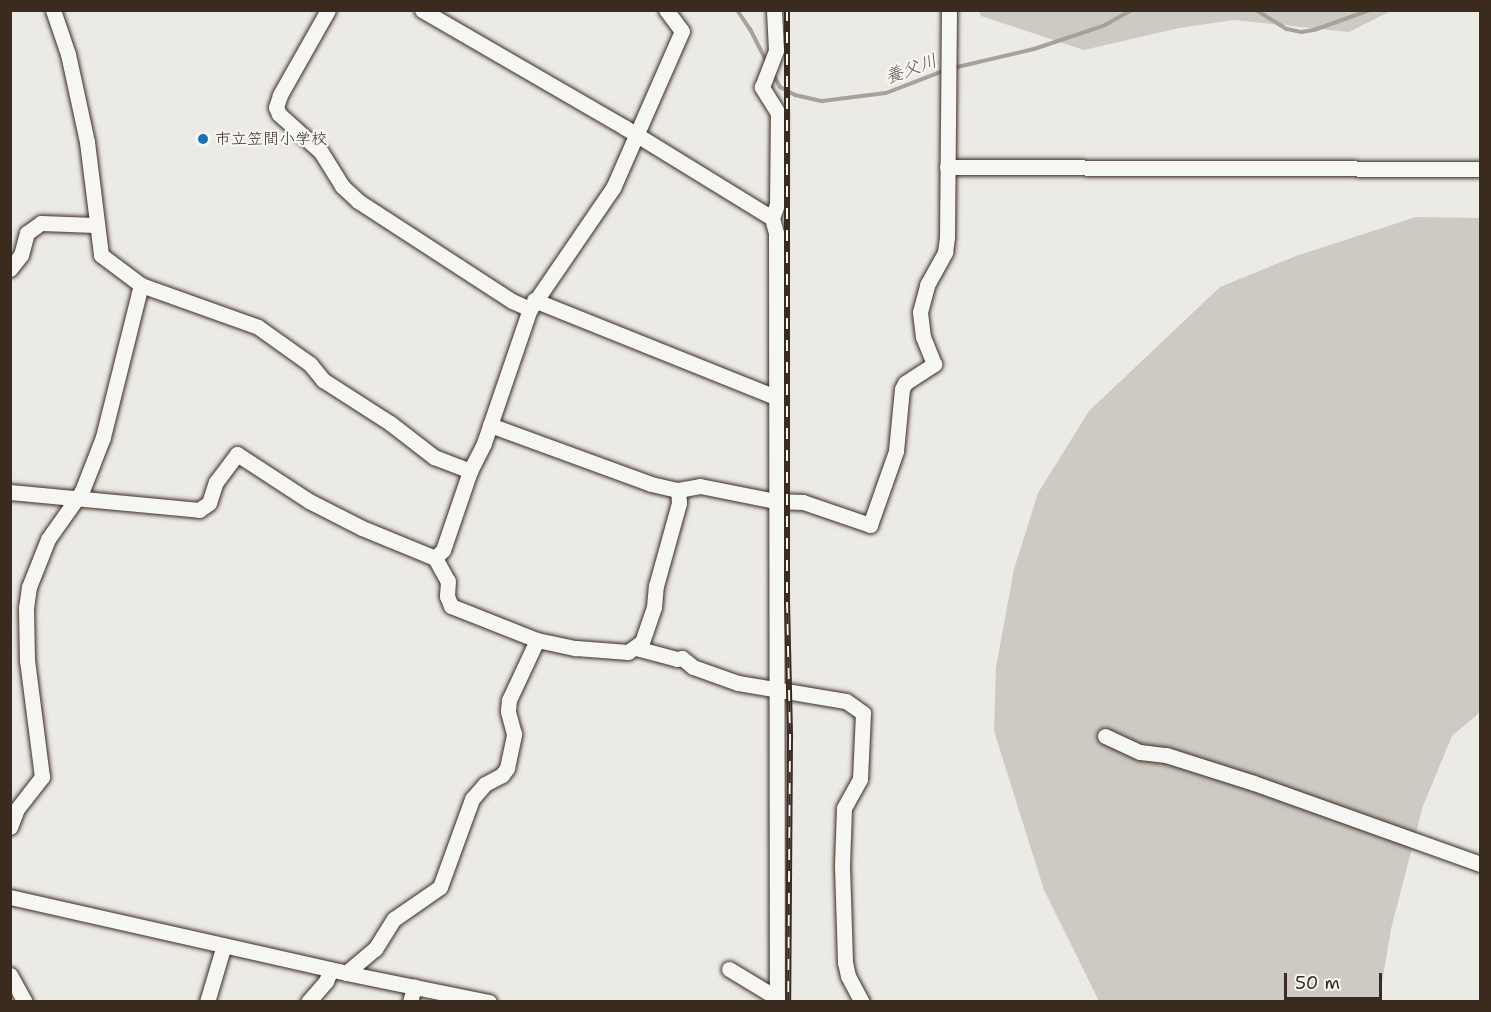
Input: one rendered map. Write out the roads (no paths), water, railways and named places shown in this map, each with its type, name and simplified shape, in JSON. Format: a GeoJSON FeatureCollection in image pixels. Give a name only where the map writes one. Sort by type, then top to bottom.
{"type":"FeatureCollection","features":[{"type":"Feature","properties":{"kind":"street"},"geometry":{"type":"LineString","coordinates":[[53,10],[68,54],[87,142],[100,255],[141,285],[258,327],[309,364],[323,380],[390,423],[434,457],[470,471]]}},
{"type":"Feature","properties":{"kind":"street"},"geometry":{"type":"LineString","coordinates":[[328,10],[280,95],[276,107],[279,114],[321,152],[342,186],[358,201],[512,301],[532,304],[775,397]]}},
{"type":"Feature","properties":{"kind":"street"},"geometry":{"type":"LineString","coordinates":[[422,10],[772,218]]}},
{"type":"Feature","properties":{"kind":"street"},"geometry":{"type":"LineString","coordinates":[[435,558],[443,550],[470,471],[490,426],[532,304],[612,188],[682,31],[666,10]]}},
{"type":"Feature","properties":{"kind":"street"},"geometry":{"type":"LineString","coordinates":[[774,10],[776,50],[762,87],[778,113],[777,204],[772,218],[776,233],[777,1000]]}},
{"type":"Feature","properties":{"kind":"street"},"geometry":{"type":"LineString","coordinates":[[490,426],[651,484],[678,490],[700,486],[775,501],[803,502],[870,525],[896,451],[902,389],[905,383],[934,364],[926,349],[920,312],[927,285],[945,252],[949,10]]}},
{"type":"Feature","properties":{"kind":"street"},"geometry":{"type":"LineString","coordinates":[[947,167],[1480,169]]}},
{"type":"Feature","properties":{"kind":"street"},"geometry":{"type":"LineString","coordinates":[[10,269],[21,255],[27,233],[41,223],[95,225]]}},
{"type":"Feature","properties":{"kind":"street"},"geometry":{"type":"LineString","coordinates":[[10,827],[17,809],[42,777],[27,660],[26,608],[29,587],[48,539],[82,492],[103,437],[141,285]]}},
{"type":"Feature","properties":{"kind":"street"},"geometry":{"type":"LineString","coordinates":[[10,492],[199,510],[209,503],[216,482],[237,454],[309,501],[362,528],[435,558],[448,581],[447,596],[451,606],[537,640],[576,648],[628,652],[642,642],[654,607],[656,586],[680,503],[678,490]]}},
{"type":"Feature","properties":{"kind":"street"},"geometry":{"type":"LineString","coordinates":[[308,1002],[326,981],[375,949],[394,919],[440,887],[472,799],[485,784],[502,775],[507,768],[514,734],[508,711],[509,700],[537,640]]}},
{"type":"Feature","properties":{"kind":"street"},"geometry":{"type":"LineString","coordinates":[[636,648],[676,659],[682,658],[693,667],[738,683],[846,701],[862,713],[861,772],[857,785],[844,808],[842,866],[845,962],[848,976],[862,1002]]}},
{"type":"Feature","properties":{"kind":"street"},"geometry":{"type":"LineString","coordinates":[[1105,736],[1140,752],[1166,755],[1254,783],[1480,864]]}},
{"type":"Feature","properties":{"kind":"street"},"geometry":{"type":"LineString","coordinates":[[10,897],[338,972],[412,994],[489,1002]]}},
{"type":"Feature","properties":{"kind":"street"},"geometry":{"type":"LineString","coordinates":[[207,1002],[224,945]]}},
{"type":"Feature","properties":{"kind":"street"},"geometry":{"type":"LineString","coordinates":[[729,969],[777,1000]]}},
{"type":"Feature","properties":{"kind":"street"},"geometry":{"type":"LineString","coordinates":[[10,975],[25,1002]]}},
{"type":"Feature","properties":{"kind":"waterway","name":"養父川"},"geometry":{"type":"LineString","coordinates":[[737,10],[750,29],[767,63]]}},
{"type":"Feature","properties":{"kind":"waterway","name":"養父川"},"geometry":{"type":"LineString","coordinates":[[953,68],[1034,49],[1103,26],[1132,10]]}},
{"type":"Feature","properties":{"kind":"waterway","name":"養父川"},"geometry":{"type":"LineString","coordinates":[[1256,10],[1287,29],[1301,32],[1314,30],[1370,10]]}},
{"type":"Feature","properties":{"kind":"waterway","name":"養父川"},"geometry":{"type":"LineString","coordinates":[[772,72],[780,87],[795,95],[822,101],[886,93],[943,71]]}},
{"type":"Feature","properties":{"kind":"railway"},"geometry":{"type":"LineString","coordinates":[[787,10],[787,602],[790,739],[788,1002]]}},
{"type":"Feature","properties":{"kind":"place","name":"市立笠間小学校"},"geometry":{"type":"Point","coordinates":[203,139]}}]}
